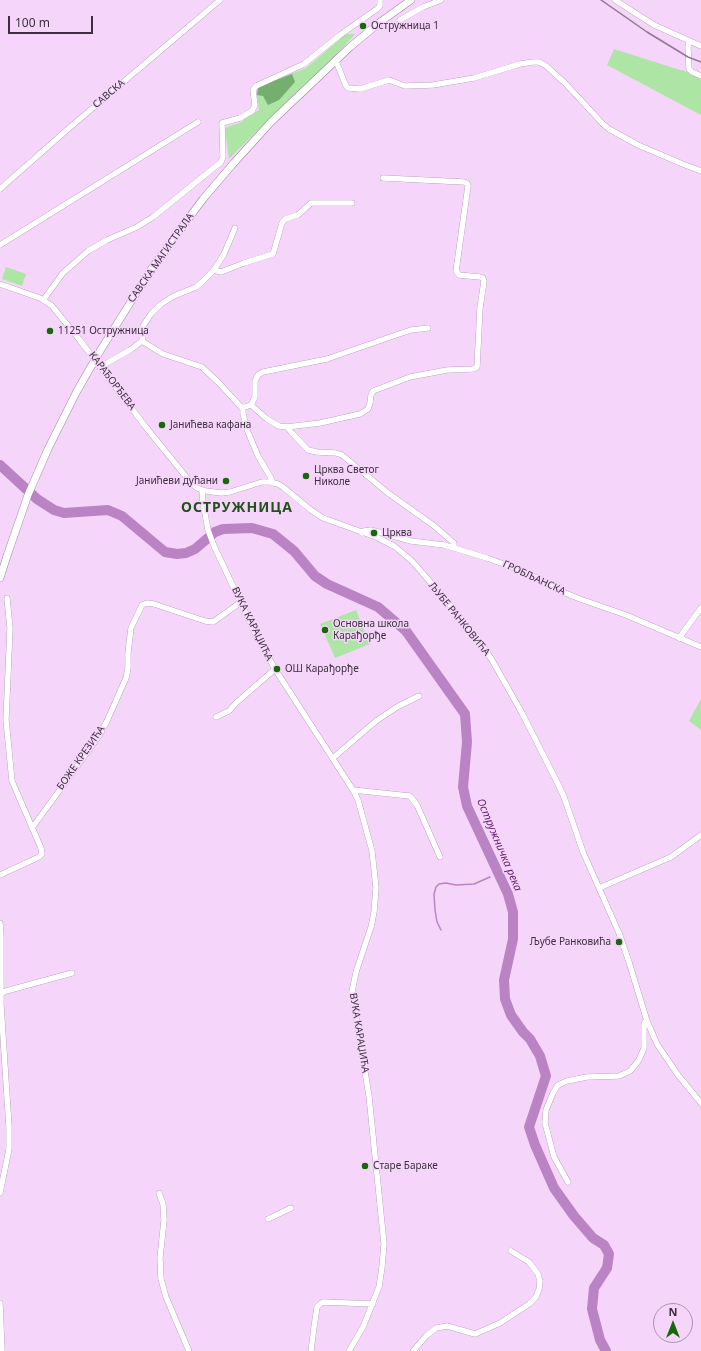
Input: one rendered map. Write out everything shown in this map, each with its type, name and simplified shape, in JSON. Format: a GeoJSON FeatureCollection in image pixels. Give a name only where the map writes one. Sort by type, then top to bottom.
{"type":"FeatureCollection","features":[{"type":"Feature","properties":{"kind":"main road","name":"САВСКА МАГИСТРАЛА"},"geometry":{"type":"LineString","coordinates":[[0,578],[28,495],[48,449],[77,391],[100,351],[131,299],[157,262],[203,199],[271,122],[336,61],[374,28],[411,0]]}},
{"type":"Feature","properties":{"kind":"main road"},"geometry":{"type":"LineString","coordinates":[[404,5],[418,0]]}},
{"type":"Feature","properties":{"kind":"street","name":"САВСКА"},"geometry":{"type":"LineString","coordinates":[[0,189],[73,124],[220,0]]}},
{"type":"Feature","properties":{"kind":"street"},"geometry":{"type":"LineString","coordinates":[[44,299],[63,273],[88,251],[153,217],[221,162],[224,157],[222,122],[240,118],[252,111],[255,105],[253,90],[256,86],[304,64],[340,35],[377,9],[380,6],[380,0]]}},
{"type":"Feature","properties":{"kind":"street"},"geometry":{"type":"LineString","coordinates":[[400,20],[423,7],[441,0]]}},
{"type":"Feature","properties":{"kind":"street"},"geometry":{"type":"LineString","coordinates":[[615,0],[654,25],[701,46]]}},
{"type":"Feature","properties":{"kind":"street"},"geometry":{"type":"LineString","coordinates":[[689,41],[689,69],[701,76]]}},
{"type":"Feature","properties":{"kind":"street"},"geometry":{"type":"LineString","coordinates":[[336,61],[346,86],[348,88],[360,89],[389,80],[407,86],[433,85],[474,78],[520,64],[539,62],[545,65],[566,83],[609,129],[638,145],[701,171]]}},
{"type":"Feature","properties":{"kind":"street"},"geometry":{"type":"LineString","coordinates":[[0,245],[198,122]]}},
{"type":"Feature","properties":{"kind":"street"},"geometry":{"type":"LineString","coordinates":[[252,405],[273,423],[279,426],[334,420],[360,414],[370,405],[373,391],[410,377],[447,370],[469,370],[475,368],[477,365],[480,308],[484,281],[483,278],[460,275],[456,271],[468,186],[467,183],[383,178]]}},
{"type":"Feature","properties":{"kind":"street"},"geometry":{"type":"LineString","coordinates":[[214,270],[221,272],[273,254],[282,223],[287,218],[298,215],[311,203],[352,203]]}},
{"type":"Feature","properties":{"kind":"street"},"geometry":{"type":"LineString","coordinates":[[100,367],[130,350],[142,341],[143,326],[151,314],[161,304],[174,296],[198,286],[214,270],[224,254],[235,228]]}},
{"type":"Feature","properties":{"kind":"street","name":"КАРАЂОРЂЕВА"},"geometry":{"type":"LineString","coordinates":[[0,284],[44,299],[61,316],[145,426],[191,483],[202,491]]}},
{"type":"Feature","properties":{"kind":"street"},"geometry":{"type":"LineString","coordinates":[[252,405],[255,397],[255,381],[258,375],[263,372],[328,358],[396,334],[428,328]]}},
{"type":"Feature","properties":{"kind":"street"},"geometry":{"type":"LineString","coordinates":[[142,341],[163,354],[202,367],[243,407],[244,418],[251,438],[261,462],[273,480],[272,483],[262,482],[230,492],[220,493],[202,491]]}},
{"type":"Feature","properties":{"kind":"street"},"geometry":{"type":"LineString","coordinates":[[243,407],[252,405]]}},
{"type":"Feature","properties":{"kind":"street"},"geometry":{"type":"LineString","coordinates":[[287,426],[308,450],[342,455],[388,493],[433,525],[454,543],[454,548]]}},
{"type":"Feature","properties":{"kind":"street","name":"ЉУБЕ РАНКОВИЋА"},"geometry":{"type":"LineString","coordinates":[[272,483],[283,487],[323,518],[386,542],[406,556],[450,605],[486,650],[522,713],[564,797],[583,852],[622,940],[647,1021],[657,1044],[678,1075],[701,1103]]}},
{"type":"Feature","properties":{"kind":"street","name":"ВУКА КАРАЏИЋА"},"geometry":{"type":"LineString","coordinates":[[202,491],[204,512],[208,530],[214,546],[242,602],[257,637],[275,669],[353,790],[358,800],[372,851],[376,888],[371,927],[356,972],[352,992],[369,1096],[384,1244],[382,1267],[373,1304],[363,1327],[348,1351]]}},
{"type":"Feature","properties":{"kind":"street","name":"ГРОБЉАНСКА"},"geometry":{"type":"LineString","coordinates":[[362,533],[364,530],[371,530],[411,541],[439,544],[487,558],[525,572],[565,593],[626,615],[701,647]]}},
{"type":"Feature","properties":{"kind":"street"},"geometry":{"type":"LineString","coordinates":[[0,875],[39,857],[42,854],[12,781],[6,720],[10,628],[7,598]]}},
{"type":"Feature","properties":{"kind":"street","name":"БОЖЕ КРЕЗИЋА"},"geometry":{"type":"LineString","coordinates":[[32,828],[98,736],[107,721],[126,678],[131,628],[142,605],[149,603],[205,621],[213,622],[242,602]]}},
{"type":"Feature","properties":{"kind":"street"},"geometry":{"type":"LineString","coordinates":[[679,638],[701,608]]}},
{"type":"Feature","properties":{"kind":"street"},"geometry":{"type":"LineString","coordinates":[[216,717],[230,710],[240,699],[275,669]]}},
{"type":"Feature","properties":{"kind":"street"},"geometry":{"type":"LineString","coordinates":[[333,758],[381,717],[419,696]]}},
{"type":"Feature","properties":{"kind":"street"},"geometry":{"type":"LineString","coordinates":[[353,790],[410,796],[417,805],[440,857]]}},
{"type":"Feature","properties":{"kind":"street"},"geometry":{"type":"LineString","coordinates":[[599,888],[670,857],[701,835]]}},
{"type":"Feature","properties":{"kind":"street"},"geometry":{"type":"LineString","coordinates":[[0,923],[1,1005],[9,1127],[8,1149],[0,1193]]}},
{"type":"Feature","properties":{"kind":"street"},"geometry":{"type":"LineString","coordinates":[[2,993],[6,990],[72,973]]}},
{"type":"Feature","properties":{"kind":"street"},"geometry":{"type":"LineString","coordinates":[[568,1182],[554,1156],[545,1123],[546,1110],[552,1092],[558,1085],[567,1081],[587,1077],[619,1076],[630,1071],[640,1060],[644,1048],[644,1024],[647,1021]]}},
{"type":"Feature","properties":{"kind":"street"},"geometry":{"type":"LineString","coordinates":[[159,1193],[163,1204],[164,1220],[160,1258],[161,1279],[166,1297],[189,1351]]}},
{"type":"Feature","properties":{"kind":"street"},"geometry":{"type":"LineString","coordinates":[[268,1219],[291,1208]]}},
{"type":"Feature","properties":{"kind":"street"},"geometry":{"type":"LineString","coordinates":[[413,1351],[426,1336],[436,1328],[447,1326],[469,1333],[479,1333],[500,1323],[529,1304],[536,1297],[540,1289],[540,1281],[534,1268],[529,1262],[511,1251]]}},
{"type":"Feature","properties":{"kind":"street"},"geometry":{"type":"LineString","coordinates":[[311,1351],[317,1307],[320,1304],[323,1302],[373,1304]]}},
{"type":"Feature","properties":{"kind":"street"},"geometry":{"type":"LineString","coordinates":[[0,1303],[2,1351]]}},
{"type":"Feature","properties":{"kind":"green space"},"geometry":{"type":"Polygon","coordinates":[[[346,34],[355,34],[333,58],[229,159],[225,128],[242,122],[244,119],[259,110],[257,95],[258,87],[306,68],[346,34]]]}},
{"type":"Feature","properties":{"kind":"green space"},"geometry":{"type":"Polygon","coordinates":[[[614,49],[682,70],[701,78],[701,115],[607,65],[614,49]]]}},
{"type":"Feature","properties":{"kind":"green space"},"geometry":{"type":"Polygon","coordinates":[[[292,74],[295,82],[279,100],[268,105],[263,96],[257,95],[258,87],[292,74]]]}},
{"type":"Feature","properties":{"kind":"green space"},"geometry":{"type":"Polygon","coordinates":[[[6,267],[26,274],[22,286],[2,279],[6,267]]]}},
{"type":"Feature","properties":{"kind":"green space"},"geometry":{"type":"Polygon","coordinates":[[[356,610],[370,644],[335,658],[320,624],[356,610]]]}},
{"type":"Feature","properties":{"kind":"green space"},"geometry":{"type":"Polygon","coordinates":[[[701,699],[701,730],[689,721],[701,699]]]}},
{"type":"Feature","properties":{"kind":"waterway","name":"Остружничка река"},"geometry":{"type":"LineString","coordinates":[[0,465],[37,499],[54,510],[64,513],[108,510],[122,516],[165,552],[177,554],[186,553],[195,549],[215,532],[223,529],[252,528],[273,534],[294,551],[315,576],[327,584],[378,607],[406,631],[465,714],[467,742],[463,787],[467,806],[508,894],[513,912],[513,939],[504,980],[505,999],[511,1015],[530,1039],[540,1056],[546,1076],[529,1127],[535,1145],[554,1188],[574,1216],[593,1238],[604,1245],[609,1254],[607,1268],[594,1288],[592,1309],[600,1340],[606,1351]]}},
{"type":"Feature","properties":{"kind":"waterway"},"geometry":{"type":"LineString","coordinates":[[441,930],[437,922],[435,910],[434,894],[436,887],[439,884],[446,883],[456,885],[474,884],[490,877]]}},
{"type":"Feature","properties":{"kind":"railway"},"geometry":{"type":"LineString","coordinates":[[601,0],[647,32],[688,57],[701,62]]}},
{"type":"Feature","properties":{"kind":"place","name":"Остружница 1"},"geometry":{"type":"Point","coordinates":[363,26]}},
{"type":"Feature","properties":{"kind":"place","name":"11251 Остружница"},"geometry":{"type":"Point","coordinates":[50,331]}},
{"type":"Feature","properties":{"kind":"place","name":"Јанићева кафана"},"geometry":{"type":"Point","coordinates":[162,425]}},
{"type":"Feature","properties":{"kind":"place","name":"Црква Светог Николе"},"geometry":{"type":"Point","coordinates":[306,476]}},
{"type":"Feature","properties":{"kind":"place","name":"Јанићеви дућани"},"geometry":{"type":"Point","coordinates":[226,481]}},
{"type":"Feature","properties":{"kind":"place","name":"Црква"},"geometry":{"type":"Point","coordinates":[374,533]}},
{"type":"Feature","properties":{"kind":"place","name":"Основна школа Карађорђе"},"geometry":{"type":"Point","coordinates":[325,630]}},
{"type":"Feature","properties":{"kind":"place","name":"ОШ Карађорђе"},"geometry":{"type":"Point","coordinates":[277,669]}},
{"type":"Feature","properties":{"kind":"place","name":"Љубе Ранковића"},"geometry":{"type":"Point","coordinates":[619,942]}},
{"type":"Feature","properties":{"kind":"place","name":"Старе Бараке"},"geometry":{"type":"Point","coordinates":[365,1166]}},
{"type":"Feature","properties":{"kind":"district","name":"ОСТРУЖНИЦА"},"geometry":{"type":"Point","coordinates":[237,508]}}]}
